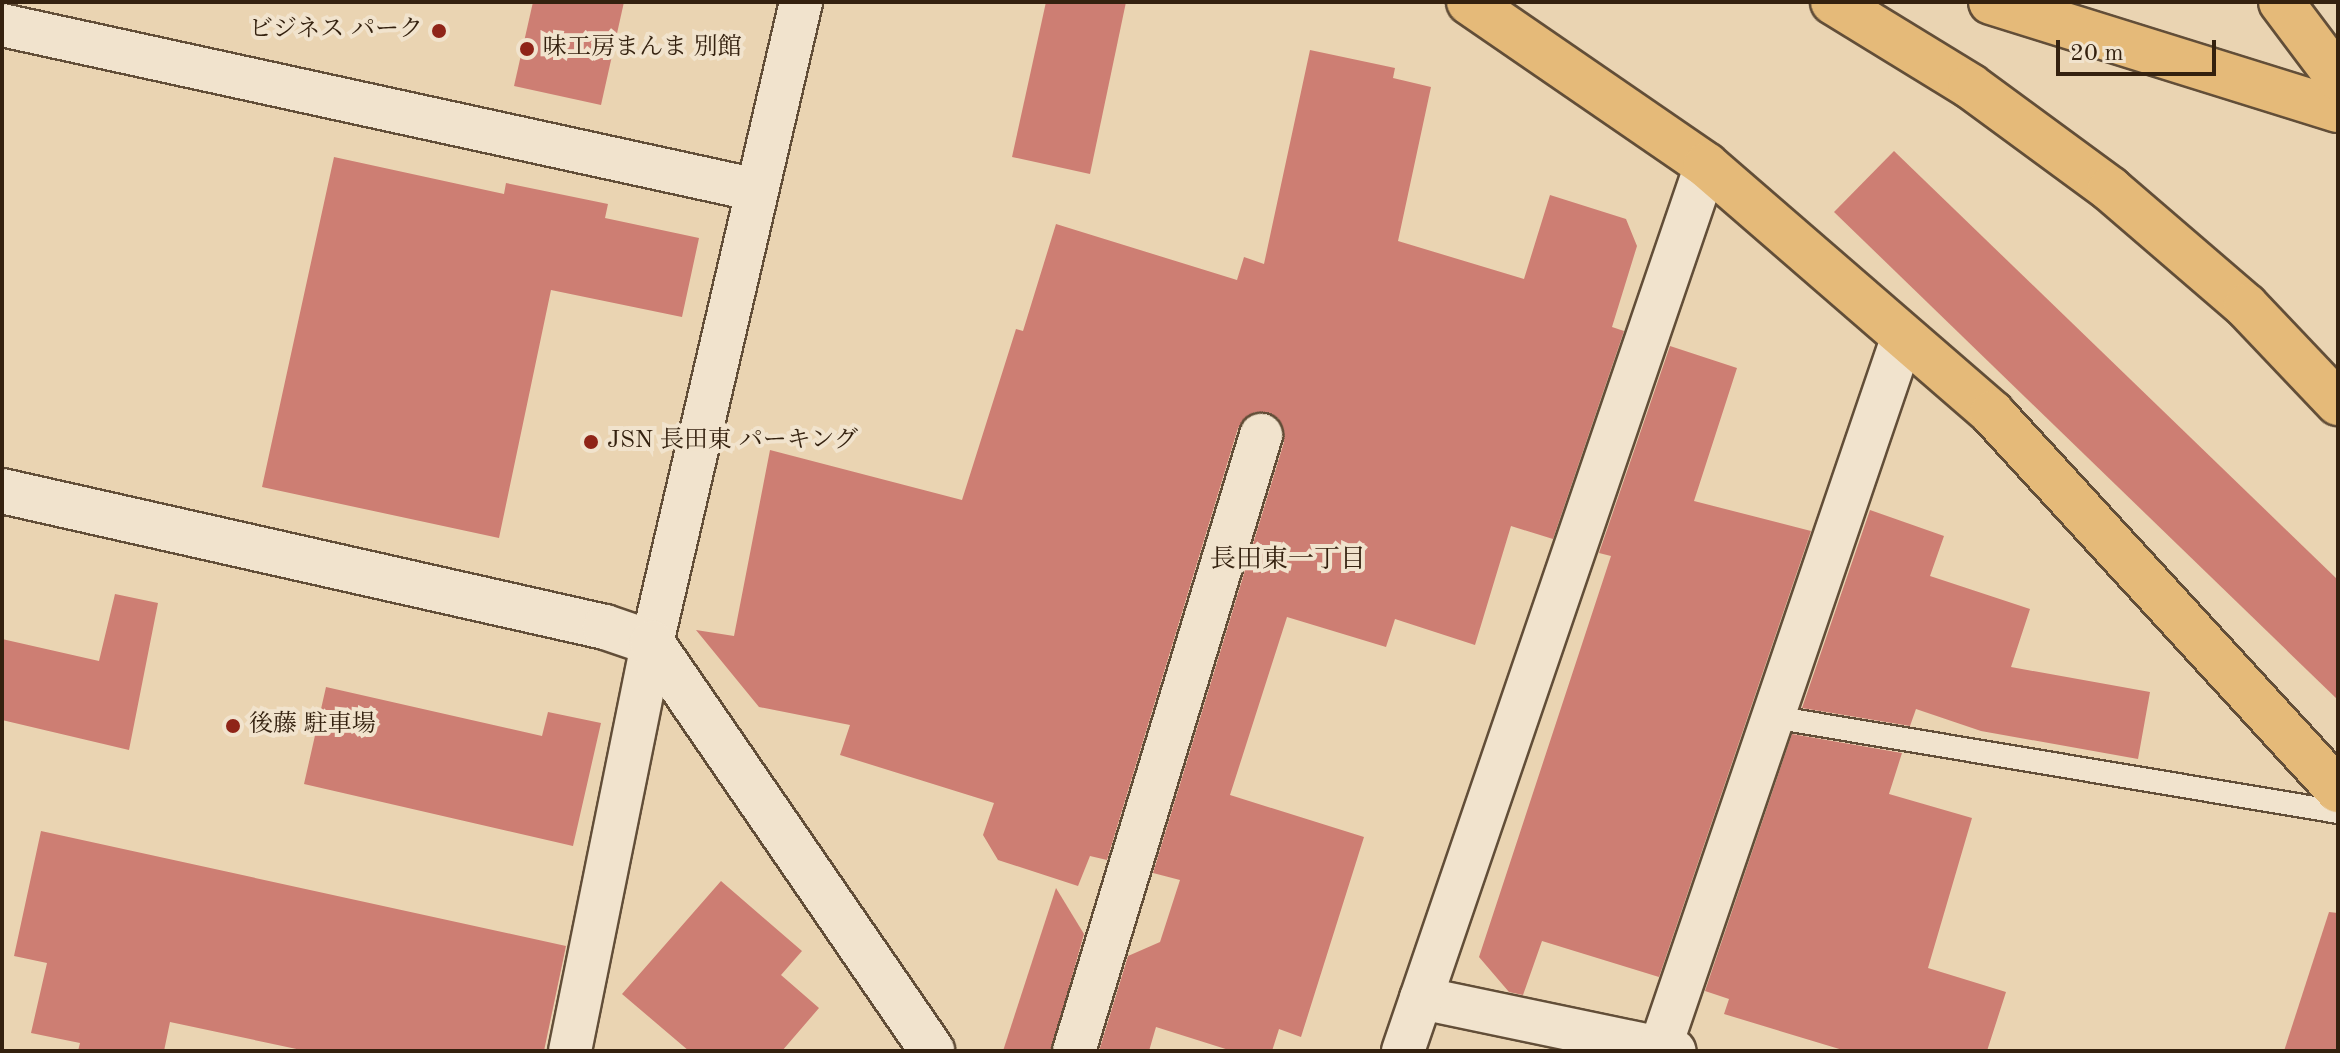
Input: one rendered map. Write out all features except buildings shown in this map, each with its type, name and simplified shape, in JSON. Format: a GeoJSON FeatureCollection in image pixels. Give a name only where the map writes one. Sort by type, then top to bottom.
{"type":"FeatureCollection","features":[{"type":"Feature","properties":{"kind":"main road"},"geometry":{"type":"LineString","coordinates":[[1469,2],[1706,165],[1992,413],[2338,790]]}},
{"type":"Feature","properties":{"kind":"main road"},"geometry":{"type":"LineString","coordinates":[[1833,2],[1970,86],[2110,189],[2246,306],[2338,403]]}},
{"type":"Feature","properties":{"kind":"main road"},"geometry":{"type":"LineString","coordinates":[[1991,2],[2338,110]]}},
{"type":"Feature","properties":{"kind":"main road"},"geometry":{"type":"LineString","coordinates":[[2281,2],[2338,78]]}},
{"type":"Feature","properties":{"kind":"street"},"geometry":{"type":"LineString","coordinates":[[570,1051],[652,643],[801,2]]}},
{"type":"Feature","properties":{"kind":"street"},"geometry":{"type":"LineString","coordinates":[[2,25],[757,190]]}},
{"type":"Feature","properties":{"kind":"street"},"geometry":{"type":"LineString","coordinates":[[1403,1051],[1706,165]]}},
{"type":"Feature","properties":{"kind":"street"},"geometry":{"type":"LineString","coordinates":[[1421,998],[1665,1050],[1773,717],[1903,336]]}},
{"type":"Feature","properties":{"kind":"street"},"geometry":{"type":"LineString","coordinates":[[1074,1051],[1261,435]]}},
{"type":"Feature","properties":{"kind":"street"},"geometry":{"type":"LineString","coordinates":[[2,491],[605,627],[652,643],[932,1051]]}},
{"type":"Feature","properties":{"kind":"lane"},"geometry":{"type":"LineString","coordinates":[[1773,717],[2338,812]]}},
{"type":"Feature","properties":{"kind":"place","name":"ビジネス パーク"},"geometry":{"type":"Point","coordinates":[439,31]}},
{"type":"Feature","properties":{"kind":"place","name":"味工房まんま 別館"},"geometry":{"type":"Point","coordinates":[527,49]}},
{"type":"Feature","properties":{"kind":"place","name":"JSN 長田東 パーキング"},"geometry":{"type":"Point","coordinates":[591,442]}},
{"type":"Feature","properties":{"kind":"place","name":"後藤 駐車場"},"geometry":{"type":"Point","coordinates":[233,726]}},
{"type":"Feature","properties":{"kind":"district","name":"長田東一丁目"},"geometry":{"type":"Point","coordinates":[1288,561]}}]}
